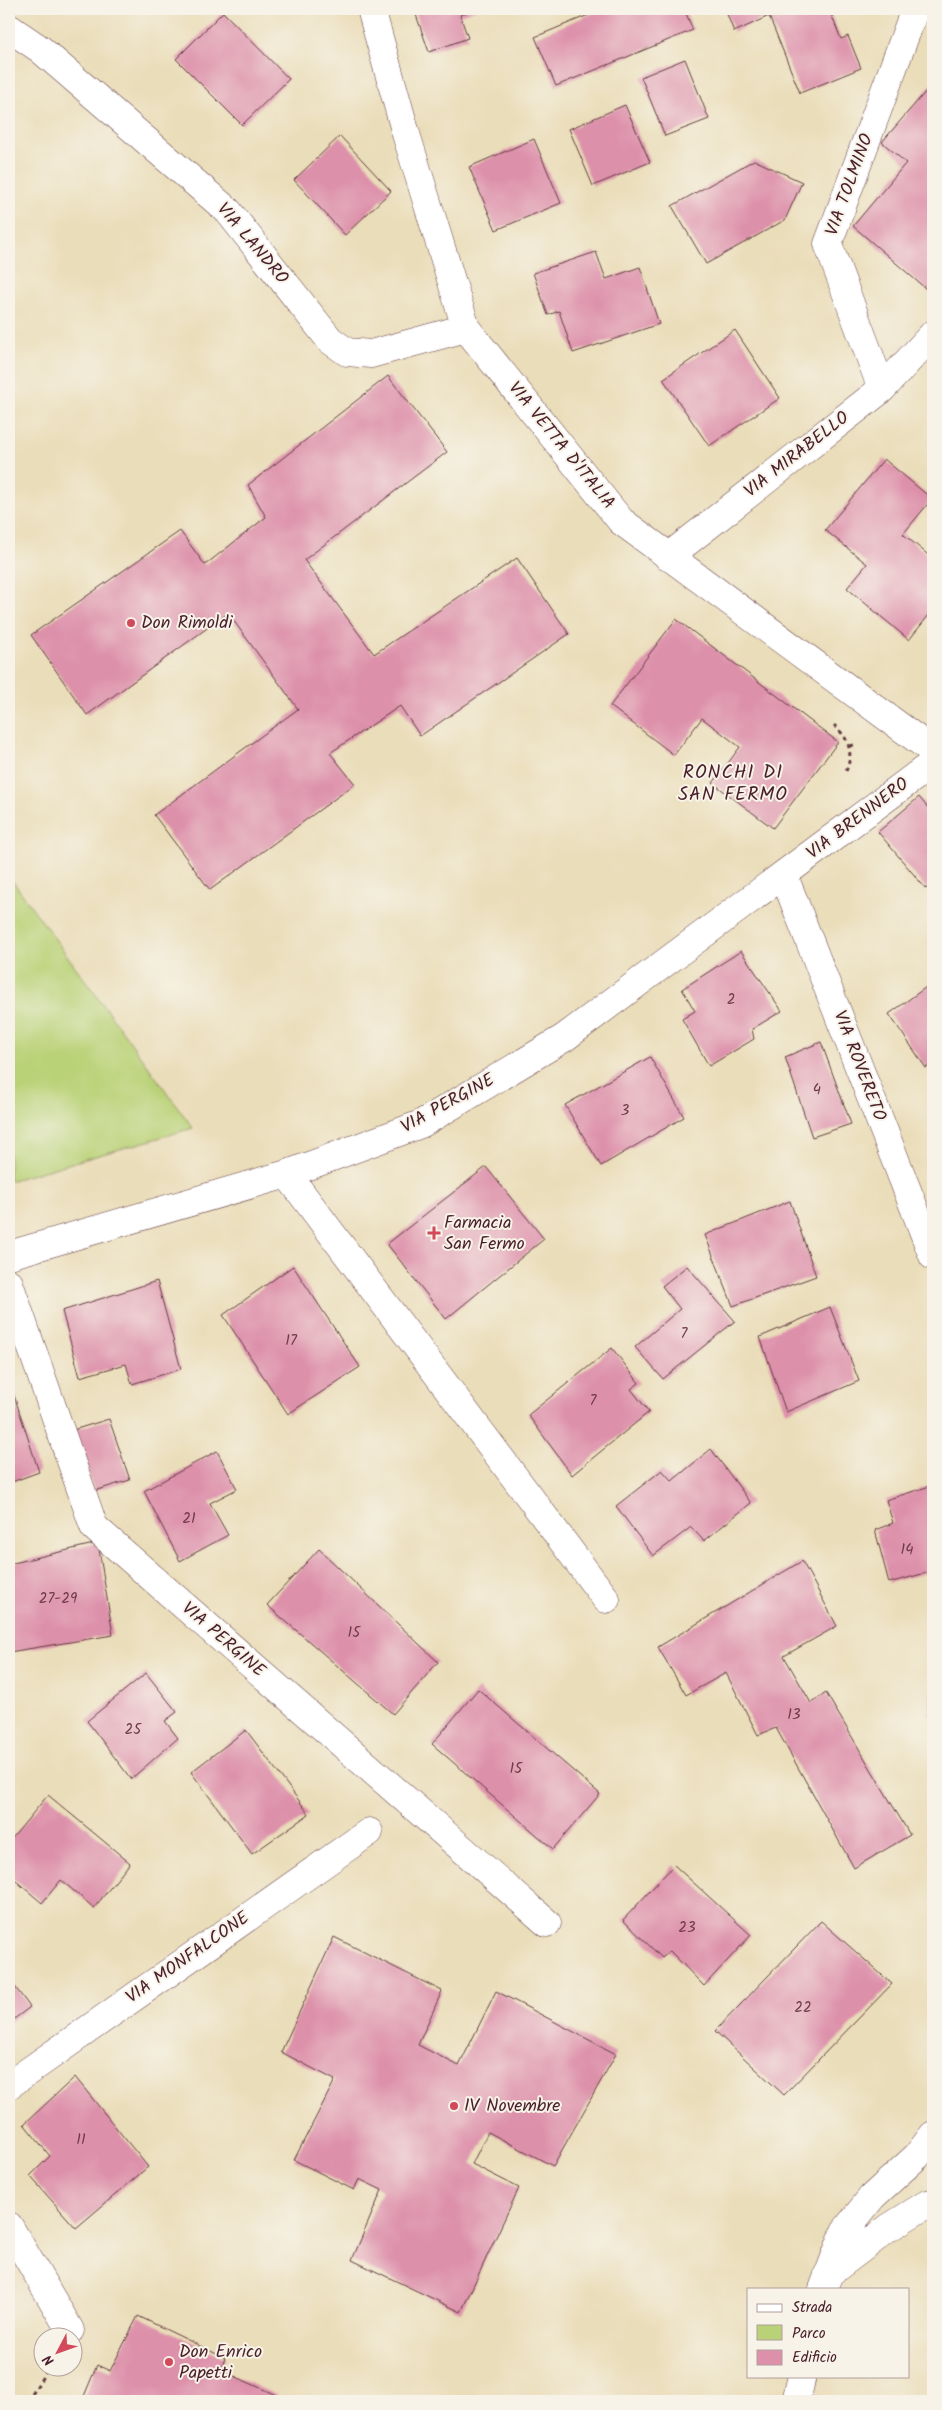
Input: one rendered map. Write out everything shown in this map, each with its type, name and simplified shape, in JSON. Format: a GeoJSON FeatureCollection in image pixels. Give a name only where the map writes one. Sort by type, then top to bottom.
{"type":"FeatureCollection","features":[{"type":"Feature","properties":{"kind":"street","name":"VIA VETTA D'ITALIA"},"geometry":{"type":"LineString","coordinates":[[371,9],[406,134],[466,328],[621,521],[933,751]]}},
{"type":"Feature","properties":{"kind":"street","name":"VIA TOLMINO"},"geometry":{"type":"LineString","coordinates":[[882,389],[828,244],[914,9]]}},
{"type":"Feature","properties":{"kind":"street","name":"VIA LANDRO"},"geometry":{"type":"LineString","coordinates":[[9,28],[40,49],[228,211],[330,340],[347,352],[371,354],[466,328]]}},
{"type":"Feature","properties":{"kind":"street","name":"VIA MIRABELLO"},"geometry":{"type":"LineString","coordinates":[[668,557],[882,389],[929,345]]}},
{"type":"Feature","properties":{"kind":"street","name":"VIA BRENNERO"},"geometry":{"type":"LineString","coordinates":[[784,876],[933,763]]}},
{"type":"Feature","properties":{"kind":"street","name":"VIA PERGINE"},"geometry":{"type":"LineString","coordinates":[[9,1255],[287,1174],[420,1124],[564,1038],[784,876]]}},
{"type":"Feature","properties":{"kind":"street","name":"VIA ROVERETO"},"geometry":{"type":"LineString","coordinates":[[784,876],[933,1256]]}},
{"type":"Feature","properties":{"kind":"street"},"geometry":{"type":"LineString","coordinates":[[287,1174],[606,1599]]}},
{"type":"Feature","properties":{"kind":"street","name":"VIA PERGINE"},"geometry":{"type":"LineString","coordinates":[[9,1283],[94,1527],[547,1923]]}},
{"type":"Feature","properties":{"kind":"street","name":"VIA MONFALCONE"},"geometry":{"type":"LineString","coordinates":[[9,2085],[369,1832]]}},
{"type":"Feature","properties":{"kind":"street"},"geometry":{"type":"LineString","coordinates":[[826,2281],[845,2231],[872,2197],[916,2156],[933,2135]]}},
{"type":"Feature","properties":{"kind":"street"},"geometry":{"type":"LineString","coordinates":[[826,2281],[890,2227],[927,2204],[933,2203]]}},
{"type":"Feature","properties":{"kind":"street"},"geometry":{"type":"LineString","coordinates":[[9,2226],[69,2328]]}},
{"type":"Feature","properties":{"kind":"street"},"geometry":{"type":"LineString","coordinates":[[796,2401],[802,2378]]}},
{"type":"Feature","properties":{"kind":"path"},"geometry":{"type":"LineString","coordinates":[[834,725],[850,746],[850,760],[846,771]]}},
{"type":"Feature","properties":{"kind":"path"},"geometry":{"type":"LineString","coordinates":[[850,746],[857,744]]}},
{"type":"Feature","properties":{"kind":"path"},"geometry":{"type":"LineString","coordinates":[[28,2401],[42,2378]]}},
{"type":"Feature","properties":{"kind":"green space"},"geometry":{"type":"Polygon","coordinates":[[[9,876],[193,1128],[9,1181],[9,876]]]}},
{"type":"Feature","properties":{"kind":"building"},"geometry":{"type":"Polygon","coordinates":[[[414,9],[477,9],[460,15],[468,38],[429,52],[414,9]]]}},
{"type":"Feature","properties":{"kind":"building"},"geometry":{"type":"Polygon","coordinates":[[[603,9],[684,9],[693,30],[556,86],[535,37],[603,9]]]}},
{"type":"Feature","properties":{"kind":"building"},"geometry":{"type":"Polygon","coordinates":[[[725,9],[766,9],[769,16],[734,32],[725,9]]]}},
{"type":"Feature","properties":{"kind":"building"},"geometry":{"type":"Polygon","coordinates":[[[787,9],[829,9],[841,39],[848,36],[861,68],[800,93],[769,16],[787,9]]]}},
{"type":"Feature","properties":{"kind":"building"},"geometry":{"type":"Polygon","coordinates":[[[223,12],[289,79],[242,125],[176,59],[223,12]]]}},
{"type":"Feature","properties":{"kind":"building"},"geometry":{"type":"Polygon","coordinates":[[[685,59],[709,119],[665,136],[641,77],[685,59]]]}},
{"type":"Feature","properties":{"kind":"building"},"geometry":{"type":"Polygon","coordinates":[[[933,83],[933,295],[853,226],[906,163],[882,142],[933,83]]]}},
{"type":"Feature","properties":{"kind":"building"},"geometry":{"type":"Polygon","coordinates":[[[625,105],[650,162],[593,186],[569,129],[625,105]]]}},
{"type":"Feature","properties":{"kind":"building"},"geometry":{"type":"Polygon","coordinates":[[[340,136],[391,191],[345,235],[294,180],[340,136]]]}},
{"type":"Feature","properties":{"kind":"building"},"geometry":{"type":"Polygon","coordinates":[[[534,139],[561,203],[496,230],[469,167],[534,139]]]}},
{"type":"Feature","properties":{"kind":"building"},"geometry":{"type":"Polygon","coordinates":[[[754,160],[802,182],[785,220],[706,264],[672,206],[754,160]]]}},
{"type":"Feature","properties":{"kind":"building"},"geometry":{"type":"Polygon","coordinates":[[[596,252],[606,279],[640,267],[659,324],[573,353],[559,311],[548,315],[533,273],[596,252]]]}},
{"type":"Feature","properties":{"kind":"building"},"geometry":{"type":"Polygon","coordinates":[[[735,330],[780,398],[709,446],[663,379],[735,330]]]}},
{"type":"Feature","properties":{"kind":"building","name":"Don Rimoldi"},"geometry":{"type":"Polygon","coordinates":[[[388,376],[447,452],[304,560],[374,654],[517,558],[569,634],[420,736],[400,706],[330,753],[355,784],[210,890],[154,815],[298,709],[228,613],[87,715],[31,635],[180,531],[205,565],[266,517],[248,485],[388,376]]]}},
{"type":"Feature","properties":{"kind":"building"},"geometry":{"type":"Polygon","coordinates":[[[884,459],[932,499],[903,534],[933,559],[933,610],[909,640],[847,588],[867,564],[825,530],[884,459]]]}},
{"type":"Feature","properties":{"kind":"building"},"geometry":{"type":"Polygon","coordinates":[[[676,619],[838,742],[773,828],[713,783],[740,747],[702,718],[674,755],[610,706],[676,619]]]}},
{"type":"Feature","properties":{"kind":"building"},"geometry":{"type":"Polygon","coordinates":[[[919,797],[933,814],[933,882],[926,889],[878,832],[919,797]]]}},
{"type":"Feature","properties":{"kind":"building"},"geometry":{"type":"Polygon","coordinates":[[[741,951],[782,1011],[752,1029],[754,1039],[709,1066],[682,1019],[695,1011],[682,989],[741,951]]]}},
{"type":"Feature","properties":{"kind":"building"},"geometry":{"type":"Polygon","coordinates":[[[933,982],[933,1063],[926,1068],[889,1014],[933,982]]]}},
{"type":"Feature","properties":{"kind":"building"},"geometry":{"type":"Polygon","coordinates":[[[821,1042],[851,1124],[812,1137],[785,1057],[821,1042]]]}},
{"type":"Feature","properties":{"kind":"building"},"geometry":{"type":"Polygon","coordinates":[[[650,1057],[684,1117],[601,1166],[565,1105],[650,1057]]]}},
{"type":"Feature","properties":{"kind":"building"},"geometry":{"type":"Polygon","coordinates":[[[486,1167],[544,1239],[446,1319],[387,1244],[486,1167]]]}},
{"type":"Feature","properties":{"kind":"building"},"geometry":{"type":"Polygon","coordinates":[[[790,1201],[816,1276],[733,1306],[705,1235],[790,1201]]]}},
{"type":"Feature","properties":{"kind":"building"},"geometry":{"type":"Polygon","coordinates":[[[293,1266],[360,1367],[288,1414],[223,1315],[293,1266]]]}},
{"type":"Feature","properties":{"kind":"building"},"geometry":{"type":"Polygon","coordinates":[[[687,1266],[735,1321],[663,1379],[635,1347],[680,1309],[662,1286],[687,1266]]]}},
{"type":"Feature","properties":{"kind":"building"},"geometry":{"type":"Polygon","coordinates":[[[157,1281],[181,1369],[132,1384],[126,1364],[80,1377],[62,1311],[157,1281]]]}},
{"type":"Feature","properties":{"kind":"building"},"geometry":{"type":"Polygon","coordinates":[[[830,1307],[859,1381],[786,1412],[760,1337],[830,1307]]]}},
{"type":"Feature","properties":{"kind":"building"},"geometry":{"type":"Polygon","coordinates":[[[612,1348],[639,1383],[631,1389],[649,1412],[572,1475],[528,1415],[612,1348]]]}},
{"type":"Feature","properties":{"kind":"building"},"geometry":{"type":"Polygon","coordinates":[[[9,1380],[39,1472],[9,1483],[9,1380]]]}},
{"type":"Feature","properties":{"kind":"building"},"geometry":{"type":"Polygon","coordinates":[[[109,1419],[130,1480],[94,1491],[73,1430],[109,1419]]]}},
{"type":"Feature","properties":{"kind":"building"},"geometry":{"type":"Polygon","coordinates":[[[711,1449],[751,1503],[704,1541],[691,1527],[653,1556],[616,1506],[662,1470],[672,1481],[711,1449]]]}},
{"type":"Feature","properties":{"kind":"building"},"geometry":{"type":"Polygon","coordinates":[[[217,1451],[237,1489],[210,1503],[228,1535],[180,1561],[144,1491],[217,1451]]]}},
{"type":"Feature","properties":{"kind":"building"},"geometry":{"type":"Polygon","coordinates":[[[933,1485],[933,1571],[889,1583],[875,1530],[893,1523],[886,1500],[933,1485]]]}},
{"type":"Feature","properties":{"kind":"building"},"geometry":{"type":"Polygon","coordinates":[[[98,1543],[113,1635],[9,1652],[9,1564],[98,1543]]]}},
{"type":"Feature","properties":{"kind":"building"},"geometry":{"type":"Polygon","coordinates":[[[319,1549],[438,1662],[393,1714],[267,1605],[319,1549]]]}},
{"type":"Feature","properties":{"kind":"building"},"geometry":{"type":"Polygon","coordinates":[[[802,1561],[837,1626],[784,1656],[811,1703],[826,1693],[910,1835],[854,1868],[776,1728],[758,1735],[726,1673],[686,1695],[658,1647],[802,1561]]]}},
{"type":"Feature","properties":{"kind":"building"},"geometry":{"type":"Polygon","coordinates":[[[146,1673],[177,1712],[165,1721],[178,1738],[131,1779],[87,1721],[146,1673]]]}},
{"type":"Feature","properties":{"kind":"building"},"geometry":{"type":"Polygon","coordinates":[[[933,1686],[933,1715],[928,1714],[933,1686]]]}},
{"type":"Feature","properties":{"kind":"building"},"geometry":{"type":"Polygon","coordinates":[[[478,1689],[600,1794],[553,1849],[432,1744],[478,1689]]]}},
{"type":"Feature","properties":{"kind":"building"},"geometry":{"type":"Polygon","coordinates":[[[246,1730],[309,1814],[252,1854],[191,1772],[246,1730]]]}},
{"type":"Feature","properties":{"kind":"building"},"geometry":{"type":"Polygon","coordinates":[[[48,1795],[130,1863],[94,1908],[61,1880],[42,1903],[9,1875],[9,1842],[48,1795]]]}},
{"type":"Feature","properties":{"kind":"building"},"geometry":{"type":"Polygon","coordinates":[[[674,1865],[751,1935],[704,1986],[670,1951],[662,1958],[623,1920],[674,1865]]]}},
{"type":"Feature","properties":{"kind":"building"},"geometry":{"type":"Polygon","coordinates":[[[821,1921],[892,1984],[784,2095],[715,2031],[821,1921]]]}},
{"type":"Feature","properties":{"kind":"building","name":"IV Novembre"},"geometry":{"type":"Polygon","coordinates":[[[334,1937],[442,1991],[418,2045],[459,2066],[496,1991],[616,2054],[553,2166],[488,2132],[472,2164],[519,2188],[461,2312],[352,2260],[382,2190],[359,2179],[354,2190],[294,2160],[335,2080],[281,2052],[334,1937]]]}},
{"type":"Feature","properties":{"kind":"building"},"geometry":{"type":"Polygon","coordinates":[[[9,1979],[30,2007],[9,2023],[9,1979]]]}},
{"type":"Feature","properties":{"kind":"building"},"geometry":{"type":"Polygon","coordinates":[[[75,2077],[148,2167],[76,2228],[30,2176],[50,2156],[24,2124],[75,2077]]]}},
{"type":"Feature","properties":{"kind":"building","name":"Don Enrico Papetti"},"geometry":{"type":"Polygon","coordinates":[[[138,2316],[225,2358],[221,2370],[289,2401],[82,2401],[97,2365],[110,2371],[138,2316]]]}},
{"type":"Feature","properties":{"kind":"place","name":"Don Rimoldi"},"geometry":{"type":"Point","coordinates":[131,623]}},
{"type":"Feature","properties":{"kind":"place","name":"Farmacia San Fermo"},"geometry":{"type":"Point","coordinates":[434,1233]}},
{"type":"Feature","properties":{"kind":"place","name":"IV Novembre"},"geometry":{"type":"Point","coordinates":[454,2106]}},
{"type":"Feature","properties":{"kind":"place","name":"Don Enrico Papetti"},"geometry":{"type":"Point","coordinates":[169,2362]}},
{"type":"Feature","properties":{"kind":"district","name":"RONCHI DI SAN FERMO"},"geometry":{"type":"Point","coordinates":[733,784]}}]}
